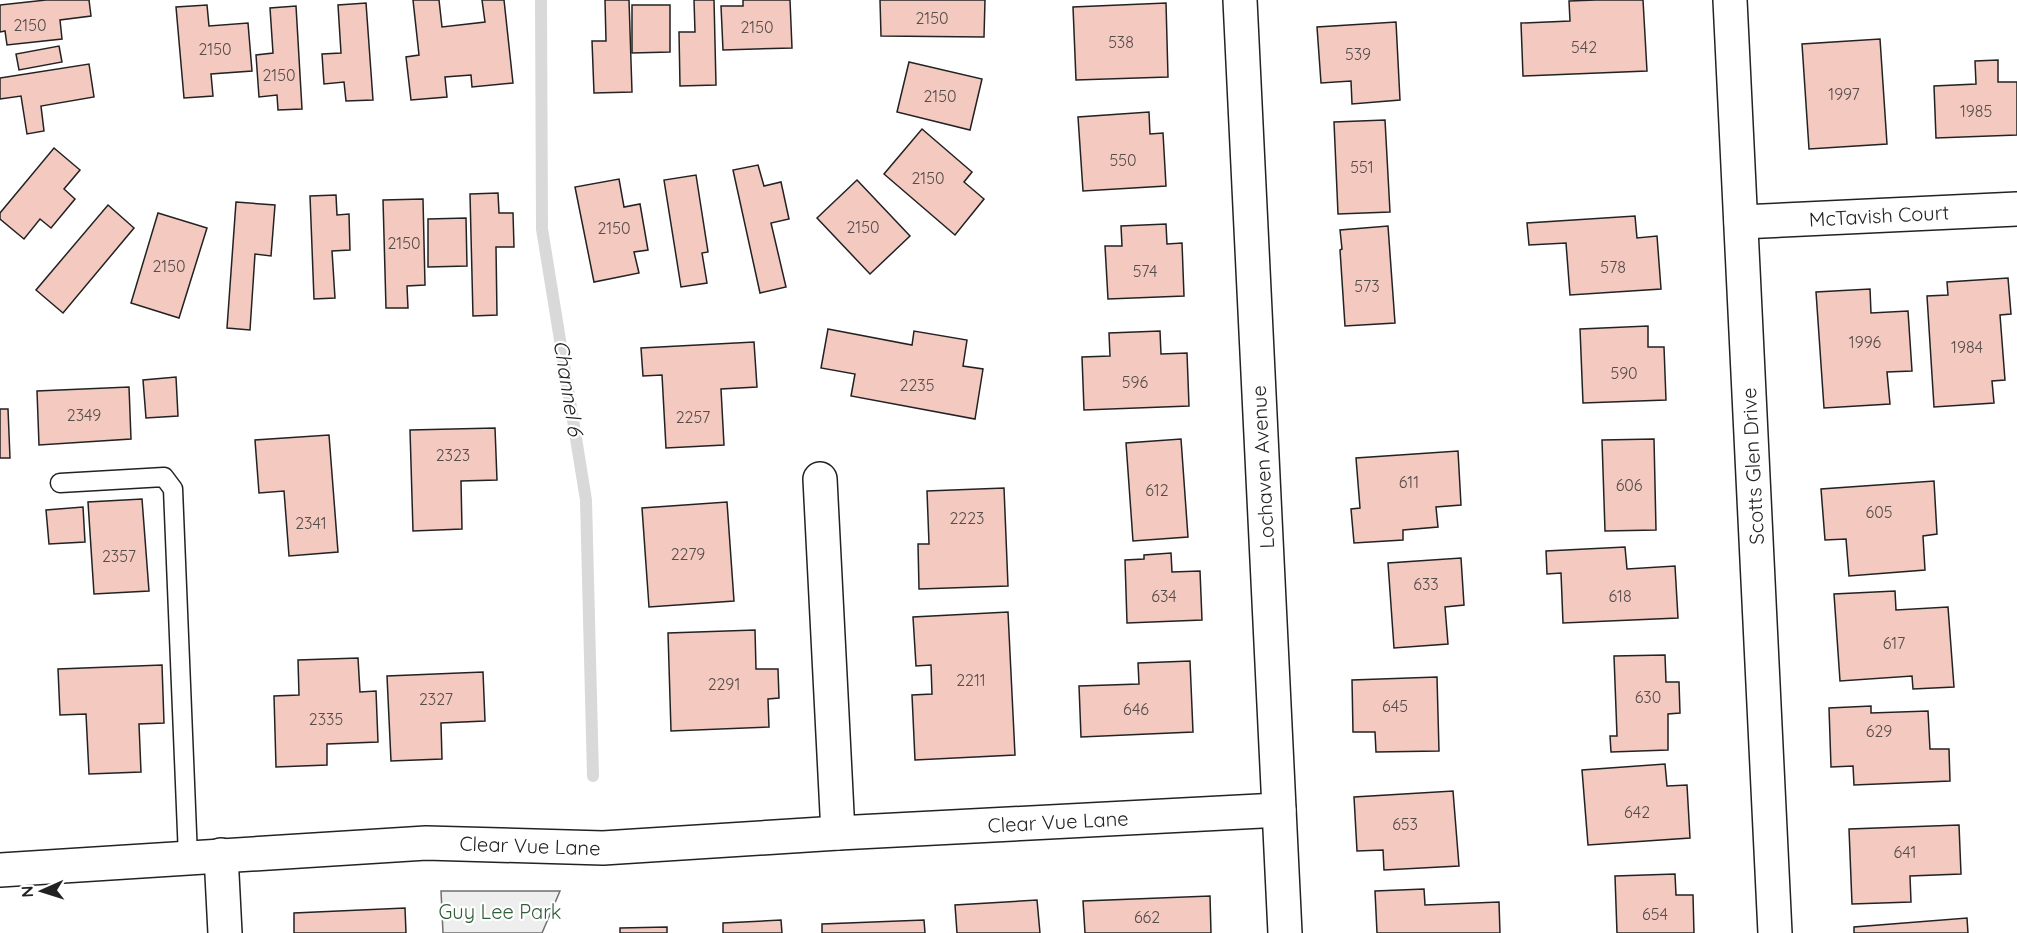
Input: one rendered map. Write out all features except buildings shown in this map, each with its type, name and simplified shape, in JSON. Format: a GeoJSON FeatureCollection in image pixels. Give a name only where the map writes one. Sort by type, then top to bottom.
{"type":"FeatureCollection","features":[{"type":"Feature","properties":{"kind":"street","name":"Lochaven Avenue"},"geometry":{"type":"LineString","coordinates":[[1240,0],[1285,933]]}},
{"type":"Feature","properties":{"kind":"street","name":"Scotts Glen Drive"},"geometry":{"type":"LineString","coordinates":[[1730,0],[1775,933]]}},
{"type":"Feature","properties":{"kind":"street","name":"McTavish Court"},"geometry":{"type":"LineString","coordinates":[[1741,222],[2017,209]]}},
{"type":"Feature","properties":{"kind":"street"},"geometry":{"type":"LineString","coordinates":[[820,479],[838,833]]}},
{"type":"Feature","properties":{"kind":"street","name":"Clear Vue Lane"},"geometry":{"type":"LineString","coordinates":[[0,870],[426,843],[603,848],[1279,810]]}},
{"type":"Feature","properties":{"kind":"street"},"geometry":{"type":"LineString","coordinates":[[221,855],[225,933]]}},
{"type":"Feature","properties":{"kind":"lane"},"geometry":{"type":"LineString","coordinates":[[60,483],[164,477],[173,489],[188,857]]}},
{"type":"Feature","properties":{"kind":"green space","name":"Guy Lee Park"},"geometry":{"type":"Polygon","coordinates":[[[441,891],[560,891],[542,933],[443,933],[441,891]]]}},
{"type":"Feature","properties":{"kind":"waterway","name":"Channel 6"},"geometry":{"type":"LineString","coordinates":[[541,0],[542,229],[586,500],[593,776]]}}]}
